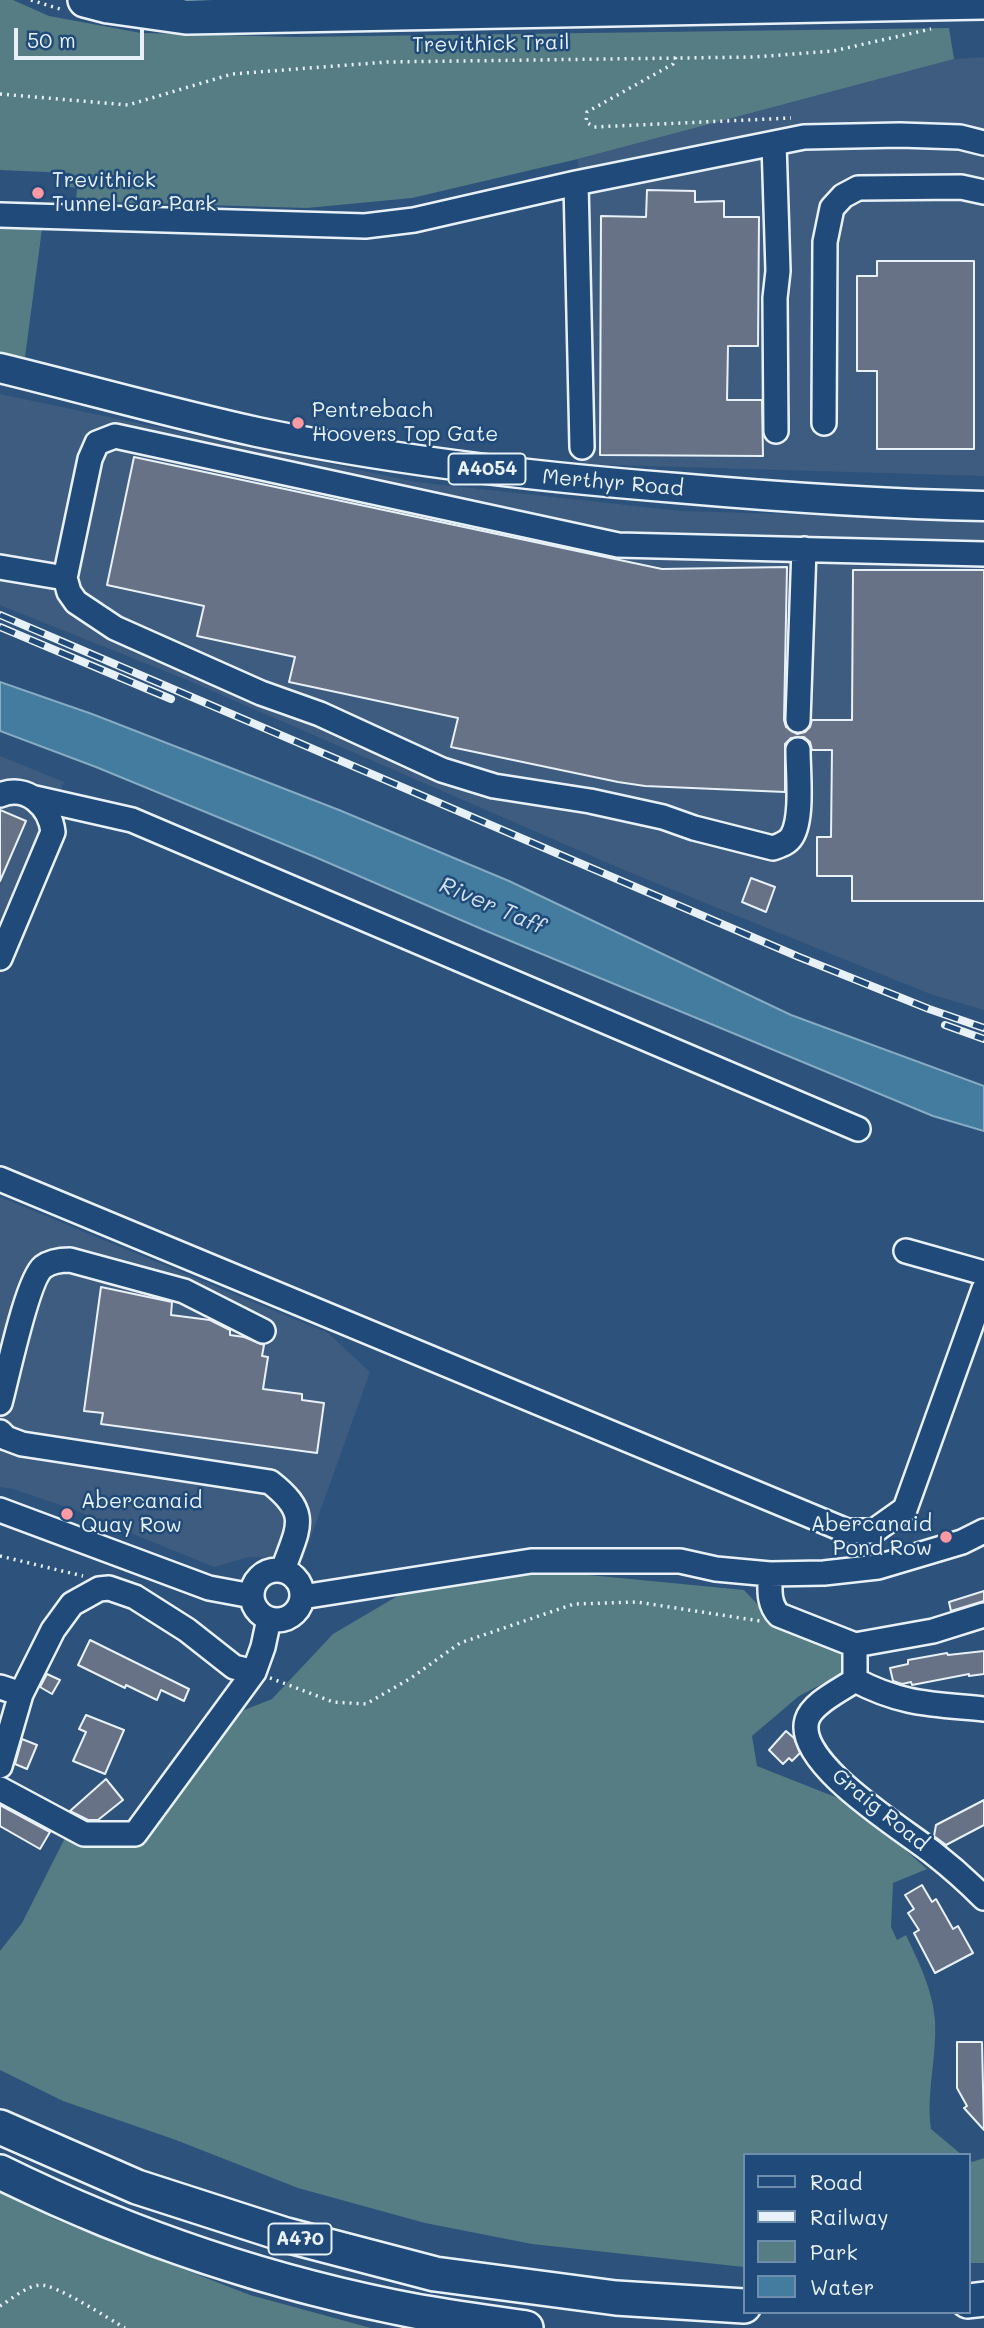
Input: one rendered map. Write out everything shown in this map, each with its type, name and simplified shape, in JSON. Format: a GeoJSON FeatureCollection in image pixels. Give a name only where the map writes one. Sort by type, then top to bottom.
{"type":"FeatureCollection","features":[{"type":"Feature","properties":{"kind":"highway"},"geometry":{"type":"LineString","coordinates":[[85,0],[186,17],[984,2]]}},
{"type":"Feature","properties":{"kind":"highway","name":"A470"},"geometry":{"type":"LineString","coordinates":[[0,2127],[137,2187],[286,2235],[435,2274],[615,2298],[743,2306]]}},
{"type":"Feature","properties":{"kind":"highway","name":"A470"},"geometry":{"type":"LineString","coordinates":[[0,2172],[139,2232],[240,2267],[419,2312],[526,2328]]}},
{"type":"Feature","properties":{"kind":"main road","name":"Merthyr Road"},"geometry":{"type":"LineString","coordinates":[[0,368],[258,432],[448,464],[545,477],[779,497],[896,505],[984,506]]}},
{"type":"Feature","properties":{"kind":"street"},"geometry":{"type":"LineString","coordinates":[[0,215],[365,226],[414,220],[576,183],[804,137],[842,134],[960,138],[984,143]]}},
{"type":"Feature","properties":{"kind":"street"},"geometry":{"type":"LineString","coordinates":[[774,143],[778,271],[775,298],[776,431]]}},
{"type":"Feature","properties":{"kind":"street"},"geometry":{"type":"LineString","coordinates":[[576,183],[582,447]]}},
{"type":"Feature","properties":{"kind":"street"},"geometry":{"type":"LineString","coordinates":[[824,422],[825,242],[832,208],[843,196],[858,188],[961,187],[984,192]]}},
{"type":"Feature","properties":{"kind":"street"},"geometry":{"type":"LineString","coordinates":[[798,750],[797,822],[792,837],[773,848],[694,828],[663,817],[590,801],[494,786],[442,770],[320,714],[261,694],[114,628],[76,602],[69,592],[65,578],[90,459],[97,443],[116,436],[618,545],[984,554]]}},
{"type":"Feature","properties":{"kind":"street"},"geometry":{"type":"LineString","coordinates":[[798,720],[804,550]]}},
{"type":"Feature","properties":{"kind":"street"},"geometry":{"type":"LineString","coordinates":[[0,567],[65,578]]}},
{"type":"Feature","properties":{"kind":"street"},"geometry":{"type":"LineString","coordinates":[[0,795],[12,792],[132,820],[858,1129]]}},
{"type":"Feature","properties":{"kind":"street"},"geometry":{"type":"LineString","coordinates":[[0,958],[53,832],[51,819],[35,798]]}},
{"type":"Feature","properties":{"kind":"street"},"geometry":{"type":"LineString","coordinates":[[0,1179],[847,1531],[874,1531],[905,1509],[984,1289]]}},
{"type":"Feature","properties":{"kind":"street"},"geometry":{"type":"LineString","coordinates":[[906,1251],[984,1273]]}},
{"type":"Feature","properties":{"kind":"street"},"geometry":{"type":"LineString","coordinates":[[0,1403],[32,1285],[44,1266],[53,1262],[70,1260],[184,1291],[263,1331]]}},
{"type":"Feature","properties":{"kind":"street"},"geometry":{"type":"LineString","coordinates":[[0,1432],[6,1438],[22,1444],[270,1482],[290,1498],[299,1524],[283,1570]]}},
{"type":"Feature","properties":{"kind":"street"},"geometry":{"type":"LineString","coordinates":[[0,1510],[209,1588],[252,1596]]}},
{"type":"Feature","properties":{"kind":"street"},"geometry":{"type":"LineString","coordinates":[[302,1597],[531,1561],[680,1561],[716,1569],[770,1574],[824,1573],[878,1567],[931,1552],[984,1531]]}},
{"type":"Feature","properties":{"kind":"street"},"geometry":{"type":"LineString","coordinates":[[275,1570],[283,1570],[295,1577],[302,1590],[297,1611],[277,1620],[269,1619],[257,1610],[252,1596],[253,1587],[261,1576],[275,1570]]}},
{"type":"Feature","properties":{"kind":"street"},"geometry":{"type":"LineString","coordinates":[[770,1574],[770,1595],[774,1610],[779,1615],[855,1645],[933,1631],[984,1615]]}},
{"type":"Feature","properties":{"kind":"street"},"geometry":{"type":"LineString","coordinates":[[0,1766],[11,1690],[72,1604],[99,1589],[108,1588],[135,1597],[187,1630],[234,1667],[254,1672]]}},
{"type":"Feature","properties":{"kind":"street"},"geometry":{"type":"LineString","coordinates":[[0,1789],[84,1834],[135,1834],[254,1672],[269,1619]]}},
{"type":"Feature","properties":{"kind":"street"},"geometry":{"type":"LineString","coordinates":[[855,1645],[855,1680],[880,1693],[910,1702],[984,1709]]}},
{"type":"Feature","properties":{"kind":"street","name":"Graig Road"},"geometry":{"type":"LineString","coordinates":[[855,1680],[814,1708],[807,1718],[808,1739],[813,1750],[834,1776],[875,1812],[980,1885]]}},
{"type":"Feature","properties":{"kind":"path","name":"Trevithick Trail"},"geometry":{"type":"LineString","coordinates":[[0,94],[128,105],[232,74],[387,62],[754,57],[833,51],[934,29]]}},
{"type":"Feature","properties":{"kind":"path"},"geometry":{"type":"LineString","coordinates":[[676,57],[673,64],[587,111],[586,122],[594,127],[799,117]]}},
{"type":"Feature","properties":{"kind":"path"},"geometry":{"type":"LineString","coordinates":[[0,1556],[93,1578],[108,1588]]}},
{"type":"Feature","properties":{"kind":"path"},"geometry":{"type":"LineString","coordinates":[[254,1672],[333,1702],[366,1703],[411,1678],[460,1643],[574,1604],[637,1602],[764,1622],[774,1610]]}},
{"type":"Feature","properties":{"kind":"path"},"geometry":{"type":"LineString","coordinates":[[0,2306],[29,2288],[42,2285],[59,2291],[125,2328]]}},
{"type":"Feature","properties":{"kind":"shaded area"},"geometry":{"type":"Polygon","coordinates":[[[984,57],[984,476],[580,464],[578,159],[954,59],[984,57]]]}},
{"type":"Feature","properties":{"kind":"shaded area"},"geometry":{"type":"Polygon","coordinates":[[[0,394],[416,482],[682,511],[984,520],[984,1010],[930,994],[624,870],[187,680],[0,605],[0,394]]]}},
{"type":"Feature","properties":{"kind":"shaded area"},"geometry":{"type":"Polygon","coordinates":[[[0,756],[64,782],[0,931],[0,756]]]}},
{"type":"Feature","properties":{"kind":"shaded area"},"geometry":{"type":"Polygon","coordinates":[[[0,1197],[328,1333],[370,1372],[303,1559],[249,1557],[214,1567],[72,1509],[0,1487],[0,1197]]]}},
{"type":"Feature","properties":{"kind":"green space"},"geometry":{"type":"Polygon","coordinates":[[[0,0],[13,0],[49,16],[141,33],[296,37],[949,28],[954,59],[578,159],[412,198],[307,208],[76,201],[77,188],[69,187],[70,173],[0,170],[0,0]]]}},
{"type":"Feature","properties":{"kind":"green space"},"geometry":{"type":"Polygon","coordinates":[[[0,229],[42,229],[25,357],[0,352],[0,229]]]}},
{"type":"Feature","properties":{"kind":"green space"},"geometry":{"type":"Polygon","coordinates":[[[510,1575],[589,1575],[744,1590],[777,1625],[842,1651],[845,1672],[799,1696],[752,1736],[757,1766],[853,1804],[927,1869],[893,1883],[891,1927],[897,1940],[906,1935],[925,1977],[934,2010],[931,2129],[960,2153],[743,2153],[743,2267],[532,2244],[425,2223],[298,2188],[176,2140],[63,2101],[0,2070],[0,1951],[22,1923],[66,1836],[139,1841],[234,1714],[272,1699],[333,1634],[406,1591],[510,1575]]]}},
{"type":"Feature","properties":{"kind":"green space"},"geometry":{"type":"Polygon","coordinates":[[[984,2158],[984,2263],[970,2263],[970,2161],[984,2158]]]}},
{"type":"Feature","properties":{"kind":"green space"},"geometry":{"type":"Polygon","coordinates":[[[0,2192],[54,2219],[250,2295],[371,2328],[0,2328],[0,2192]]]}},
{"type":"Feature","properties":{"kind":"water","name":"River Taff"},"geometry":{"type":"Polygon","coordinates":[[[0,682],[92,714],[339,810],[509,881],[791,1015],[984,1086],[984,1131],[933,1116],[315,857],[96,767],[0,731],[0,682]]]}},
{"type":"Feature","properties":{"kind":"building"},"geometry":{"type":"Polygon","coordinates":[[[647,190],[695,191],[695,202],[724,201],[724,217],[759,217],[758,346],[728,346],[727,400],[762,400],[763,456],[600,455],[601,216],[646,217],[647,190]]]}},
{"type":"Feature","properties":{"kind":"building"},"geometry":{"type":"Polygon","coordinates":[[[877,261],[974,261],[974,449],[877,449],[877,371],[857,371],[857,276],[877,276],[877,261]]]}},
{"type":"Feature","properties":{"kind":"building"},"geometry":{"type":"Polygon","coordinates":[[[134,457],[662,569],[787,567],[784,720],[786,727],[797,734],[805,732],[812,720],[852,720],[853,570],[984,570],[984,901],[852,901],[852,876],[817,876],[817,837],[831,837],[832,750],[812,750],[810,742],[804,737],[791,738],[785,744],[785,792],[645,786],[618,782],[451,747],[458,718],[289,682],[295,657],[197,636],[204,606],[107,585],[134,457]]]}},
{"type":"Feature","properties":{"kind":"building"},"geometry":{"type":"Polygon","coordinates":[[[0,810],[26,821],[0,881],[0,810]]]}},
{"type":"Feature","properties":{"kind":"building"},"geometry":{"type":"Polygon","coordinates":[[[751,878],[775,887],[766,912],[742,902],[751,878]]]}},
{"type":"Feature","properties":{"kind":"building"},"geometry":{"type":"Polygon","coordinates":[[[101,1287],[172,1302],[171,1315],[210,1320],[230,1330],[230,1335],[264,1345],[262,1356],[268,1357],[263,1389],[302,1394],[302,1400],[324,1403],[317,1453],[101,1424],[103,1413],[84,1411],[101,1287]]]}},
{"type":"Feature","properties":{"kind":"building"},"geometry":{"type":"Polygon","coordinates":[[[984,1591],[984,1601],[951,1611],[949,1602],[984,1591]]]}},
{"type":"Feature","properties":{"kind":"building"},"geometry":{"type":"Polygon","coordinates":[[[90,1640],[189,1689],[184,1701],[161,1690],[157,1700],[78,1665],[90,1640]]]}},
{"type":"Feature","properties":{"kind":"building"},"geometry":{"type":"Polygon","coordinates":[[[984,1651],[984,1674],[969,1674],[912,1685],[911,1682],[902,1684],[893,1681],[890,1668],[908,1664],[908,1660],[947,1653],[984,1651]]]}},
{"type":"Feature","properties":{"kind":"building"},"geometry":{"type":"Polygon","coordinates":[[[47,1674],[60,1680],[52,1694],[40,1687],[47,1674]]]}},
{"type":"Feature","properties":{"kind":"building"},"geometry":{"type":"Polygon","coordinates":[[[86,1715],[124,1730],[105,1774],[73,1761],[86,1732],[79,1729],[86,1715]]]}},
{"type":"Feature","properties":{"kind":"building"},"geometry":{"type":"Polygon","coordinates":[[[786,1731],[794,1738],[800,1753],[792,1761],[789,1758],[783,1764],[769,1750],[786,1731]]]}},
{"type":"Feature","properties":{"kind":"building"},"geometry":{"type":"Polygon","coordinates":[[[22,1739],[37,1745],[27,1769],[15,1764],[22,1739]]]}},
{"type":"Feature","properties":{"kind":"building"},"geometry":{"type":"Polygon","coordinates":[[[106,1779],[123,1800],[98,1820],[88,1820],[70,1811],[106,1779]]]}},
{"type":"Feature","properties":{"kind":"building"},"geometry":{"type":"Polygon","coordinates":[[[984,1800],[984,1825],[946,1845],[934,1836],[936,1825],[984,1800]]]}},
{"type":"Feature","properties":{"kind":"building"},"geometry":{"type":"Polygon","coordinates":[[[0,1805],[50,1832],[40,1849],[0,1826],[0,1805]]]}},
{"type":"Feature","properties":{"kind":"building"},"geometry":{"type":"Polygon","coordinates":[[[922,1885],[932,1902],[936,1899],[953,1929],[958,1926],[973,1953],[935,1973],[914,1933],[919,1930],[908,1913],[914,1909],[905,1895],[922,1885]]]}},
{"type":"Feature","properties":{"kind":"building"},"geometry":{"type":"Polygon","coordinates":[[[957,2042],[982,2042],[984,2130],[964,2108],[967,2106],[957,2088],[957,2042]]]}},
{"type":"Feature","properties":{"kind":"railway"},"geometry":{"type":"LineString","coordinates":[[0,615],[799,957],[984,1028]]}},
{"type":"Feature","properties":{"kind":"railway"},"geometry":{"type":"LineString","coordinates":[[0,627],[171,699]]}},
{"type":"Feature","properties":{"kind":"railway"},"geometry":{"type":"LineString","coordinates":[[945,1025],[984,1039]]}},
{"type":"Feature","properties":{"kind":"place","name":"Trevithick Tunnel Car Park"},"geometry":{"type":"Point","coordinates":[38,193]}},
{"type":"Feature","properties":{"kind":"place","name":"Pentrebach Hoovers Top Gate"},"geometry":{"type":"Point","coordinates":[298,423]}},
{"type":"Feature","properties":{"kind":"place","name":"Abercanaid Quay Row"},"geometry":{"type":"Point","coordinates":[67,1514]}},
{"type":"Feature","properties":{"kind":"place","name":"Abercanaid Pond Row"},"geometry":{"type":"Point","coordinates":[946,1537]}}]}
